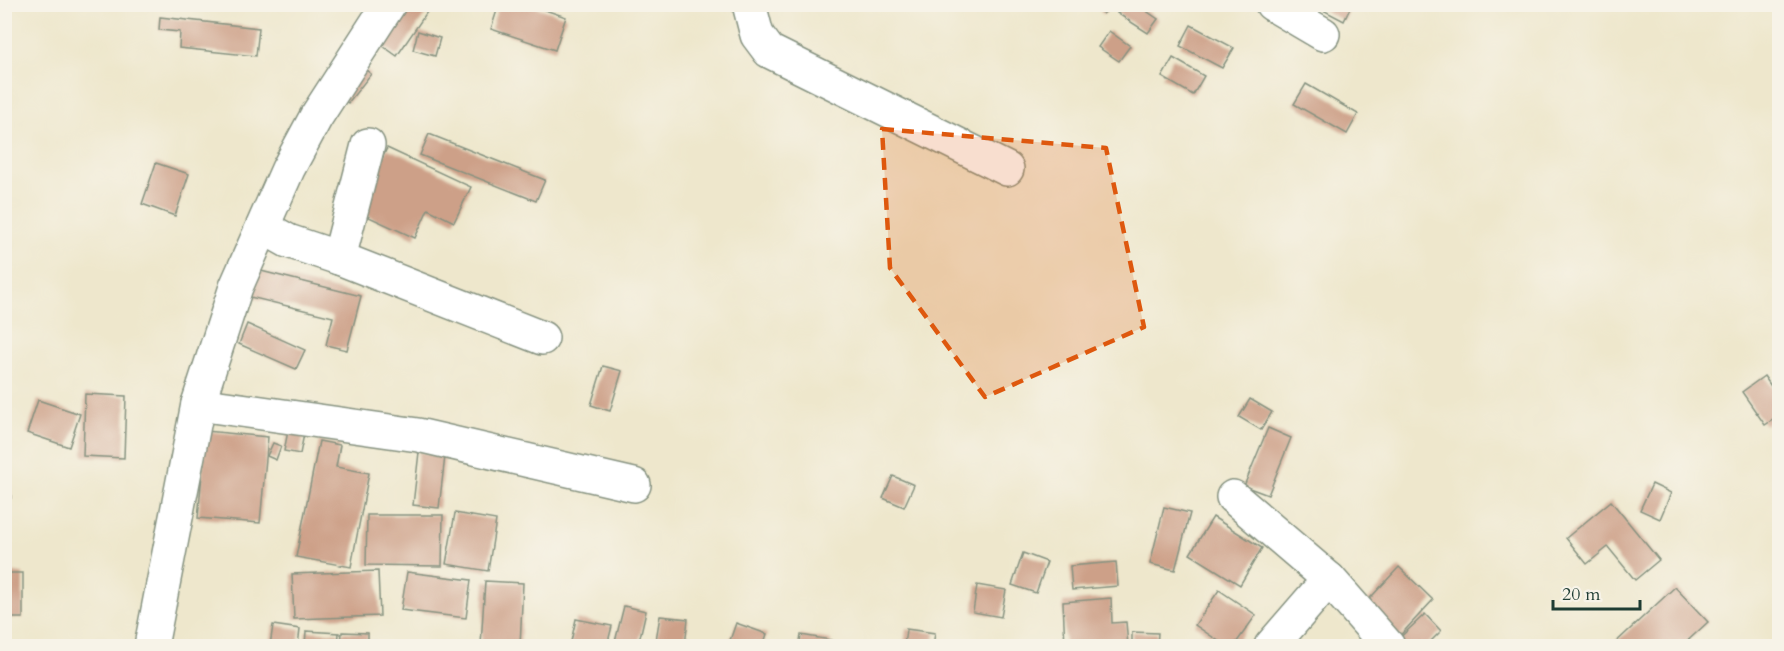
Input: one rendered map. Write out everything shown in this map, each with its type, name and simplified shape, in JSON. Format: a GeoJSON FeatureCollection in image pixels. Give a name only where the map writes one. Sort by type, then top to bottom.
{"type":"FeatureCollection","features":[{"type":"Feature","properties":{"kind":"street"},"geometry":{"type":"LineString","coordinates":[[151,646],[198,404],[236,287],[288,170],[316,117],[389,4]]}},
{"type":"Feature","properties":{"kind":"street"},"geometry":{"type":"LineString","coordinates":[[749,4],[757,34],[769,51],[1007,169]]}},
{"type":"Feature","properties":{"kind":"street"},"geometry":{"type":"LineString","coordinates":[[1272,4],[1323,34]]}},
{"type":"Feature","properties":{"kind":"street"},"geometry":{"type":"LineString","coordinates":[[339,258],[368,145]]}},
{"type":"Feature","properties":{"kind":"street"},"geometry":{"type":"LineString","coordinates":[[263,227],[288,241],[339,258],[542,338]]}},
{"type":"Feature","properties":{"kind":"street"},"geometry":{"type":"LineString","coordinates":[[198,404],[418,435],[634,485]]}},
{"type":"Feature","properties":{"kind":"street"},"geometry":{"type":"LineString","coordinates":[[1233,497],[1329,579],[1388,646]]}},
{"type":"Feature","properties":{"kind":"street"},"geometry":{"type":"LineString","coordinates":[[1271,646],[1329,579]]}},
{"type":"Feature","properties":{"kind":"highlighted area"},"geometry":{"type":"Polygon","coordinates":[[[882,129],[1106,148],[1144,327],[985,397],[890,268],[882,129]]]}},
{"type":"Feature","properties":{"kind":"building"},"geometry":{"type":"Polygon","coordinates":[[[400,4],[416,4],[427,12],[397,56],[376,41],[400,4]]]}},
{"type":"Feature","properties":{"kind":"building"},"geometry":{"type":"Polygon","coordinates":[[[499,4],[527,4],[566,17],[555,50],[491,29],[499,4]]]}},
{"type":"Feature","properties":{"kind":"building"},"geometry":{"type":"Polygon","coordinates":[[[1095,4],[1115,4],[1103,14],[1095,4]]]}},
{"type":"Feature","properties":{"kind":"building"},"geometry":{"type":"Polygon","coordinates":[[[1123,4],[1136,4],[1158,19],[1148,33],[1117,13],[1123,4]]]}},
{"type":"Feature","properties":{"kind":"building"},"geometry":{"type":"Polygon","coordinates":[[[1324,4],[1352,4],[1344,21],[1321,9],[1324,4]]]}},
{"type":"Feature","properties":{"kind":"building"},"geometry":{"type":"Polygon","coordinates":[[[160,17],[259,28],[256,56],[179,48],[180,32],[159,30],[160,17]]]}},
{"type":"Feature","properties":{"kind":"building"},"geometry":{"type":"Polygon","coordinates":[[[1191,25],[1234,48],[1222,68],[1180,46],[1191,25]]]}},
{"type":"Feature","properties":{"kind":"building"},"geometry":{"type":"Polygon","coordinates":[[[418,31],[440,38],[435,56],[413,50],[418,31]]]}},
{"type":"Feature","properties":{"kind":"building"},"geometry":{"type":"Polygon","coordinates":[[[1109,31],[1130,46],[1119,61],[1098,47],[1109,31]]]}},
{"type":"Feature","properties":{"kind":"building"},"geometry":{"type":"Polygon","coordinates":[[[1173,58],[1204,76],[1193,95],[1162,77],[1173,58]]]}},
{"type":"Feature","properties":{"kind":"building"},"geometry":{"type":"Polygon","coordinates":[[[358,64],[371,74],[348,103],[335,93],[358,64]]]}},
{"type":"Feature","properties":{"kind":"building"},"geometry":{"type":"Polygon","coordinates":[[[1306,84],[1358,114],[1347,134],[1294,104],[1306,84]]]}},
{"type":"Feature","properties":{"kind":"building"},"geometry":{"type":"Polygon","coordinates":[[[429,134],[545,180],[536,201],[420,155],[429,134]]]}},
{"type":"Feature","properties":{"kind":"building"},"geometry":{"type":"Polygon","coordinates":[[[387,148],[471,187],[454,222],[428,209],[415,238],[358,212],[387,148]]]}},
{"type":"Feature","properties":{"kind":"building"},"geometry":{"type":"Polygon","coordinates":[[[156,163],[189,174],[175,216],[142,204],[156,163]]]}},
{"type":"Feature","properties":{"kind":"building"},"geometry":{"type":"Polygon","coordinates":[[[253,269],[361,296],[347,350],[326,345],[333,317],[246,296],[253,269]]]}},
{"type":"Feature","properties":{"kind":"building"},"geometry":{"type":"Polygon","coordinates":[[[247,324],[305,350],[296,369],[239,344],[247,324]]]}},
{"type":"Feature","properties":{"kind":"building"},"geometry":{"type":"Polygon","coordinates":[[[603,366],[622,371],[610,411],[591,405],[603,366]]]}},
{"type":"Feature","properties":{"kind":"building"},"geometry":{"type":"Polygon","coordinates":[[[1764,376],[1780,399],[1780,415],[1765,425],[1742,392],[1764,376]]]}},
{"type":"Feature","properties":{"kind":"building"},"geometry":{"type":"Polygon","coordinates":[[[85,394],[126,396],[124,458],[83,456],[85,394]]]}},
{"type":"Feature","properties":{"kind":"building"},"geometry":{"type":"Polygon","coordinates":[[[1250,399],[1272,412],[1261,430],[1239,417],[1250,399]]]}},
{"type":"Feature","properties":{"kind":"building"},"geometry":{"type":"Polygon","coordinates":[[[38,400],[80,414],[69,447],[27,433],[38,400]]]}},
{"type":"Feature","properties":{"kind":"building"},"geometry":{"type":"Polygon","coordinates":[[[4,426],[6,426],[11,498],[4,498],[4,426]]]}},
{"type":"Feature","properties":{"kind":"building"},"geometry":{"type":"Polygon","coordinates":[[[1268,428],[1291,438],[1268,495],[1244,486],[1268,428]]]}},
{"type":"Feature","properties":{"kind":"building"},"geometry":{"type":"Polygon","coordinates":[[[206,431],[268,437],[260,523],[198,518],[206,431]]]}},
{"type":"Feature","properties":{"kind":"building"},"geometry":{"type":"Polygon","coordinates":[[[288,431],[304,434],[300,454],[284,451],[288,431]]]}},
{"type":"Feature","properties":{"kind":"building"},"geometry":{"type":"Polygon","coordinates":[[[319,441],[340,445],[336,467],[369,473],[351,567],[296,557],[319,441]]]}},
{"type":"Feature","properties":{"kind":"building"},"geometry":{"type":"Polygon","coordinates":[[[273,443],[281,446],[276,460],[267,456],[273,443]]]}},
{"type":"Feature","properties":{"kind":"building"},"geometry":{"type":"Polygon","coordinates":[[[419,452],[445,456],[439,508],[413,505],[419,452]]]}},
{"type":"Feature","properties":{"kind":"building"},"geometry":{"type":"Polygon","coordinates":[[[893,476],[914,485],[904,507],[883,498],[893,476]]]}},
{"type":"Feature","properties":{"kind":"building"},"geometry":{"type":"Polygon","coordinates":[[[1652,484],[1671,493],[1660,519],[1640,510],[1652,484]]]}},
{"type":"Feature","properties":{"kind":"building"},"geometry":{"type":"Polygon","coordinates":[[[1611,501],[1659,560],[1635,580],[1608,547],[1587,564],[1566,538],[1611,501]]]}},
{"type":"Feature","properties":{"kind":"building"},"geometry":{"type":"Polygon","coordinates":[[[1164,507],[1190,513],[1175,570],[1150,564],[1164,507]]]}},
{"type":"Feature","properties":{"kind":"building"},"geometry":{"type":"Polygon","coordinates":[[[455,513],[496,520],[488,571],[446,564],[455,513]]]}},
{"type":"Feature","properties":{"kind":"building"},"geometry":{"type":"Polygon","coordinates":[[[367,515],[443,515],[442,566],[366,565],[367,515]]]}},
{"type":"Feature","properties":{"kind":"building"},"geometry":{"type":"Polygon","coordinates":[[[1213,517],[1262,548],[1240,585],[1190,554],[1213,517]]]}},
{"type":"Feature","properties":{"kind":"building"},"geometry":{"type":"Polygon","coordinates":[[[1023,553],[1047,562],[1036,593],[1012,585],[1023,553]]]}},
{"type":"Feature","properties":{"kind":"building"},"geometry":{"type":"Polygon","coordinates":[[[1116,562],[1118,586],[1072,590],[1070,566],[1116,562]]]}},
{"type":"Feature","properties":{"kind":"building"},"geometry":{"type":"Polygon","coordinates":[[[1399,567],[1433,600],[1394,642],[1359,610],[1399,567]]]}},
{"type":"Feature","properties":{"kind":"building"},"geometry":{"type":"Polygon","coordinates":[[[378,571],[380,616],[294,619],[292,574],[378,571]]]}},
{"type":"Feature","properties":{"kind":"building"},"geometry":{"type":"Polygon","coordinates":[[[407,572],[471,580],[466,618],[401,610],[407,572]]]}},
{"type":"Feature","properties":{"kind":"building"},"geometry":{"type":"Polygon","coordinates":[[[4,573],[23,573],[23,618],[4,618],[4,573]]]}},
{"type":"Feature","properties":{"kind":"building"},"geometry":{"type":"Polygon","coordinates":[[[485,581],[523,583],[520,646],[481,645],[485,581]]]}},
{"type":"Feature","properties":{"kind":"building"},"geometry":{"type":"Polygon","coordinates":[[[977,585],[1006,590],[1001,617],[973,612],[977,585]]]}},
{"type":"Feature","properties":{"kind":"building"},"geometry":{"type":"Polygon","coordinates":[[[1675,587],[1708,622],[1682,646],[1612,646],[1675,587]]]}},
{"type":"Feature","properties":{"kind":"building"},"geometry":{"type":"Polygon","coordinates":[[[1219,590],[1256,615],[1234,646],[1226,646],[1195,625],[1219,590]]]}},
{"type":"Feature","properties":{"kind":"building"},"geometry":{"type":"Polygon","coordinates":[[[1111,598],[1112,623],[1126,622],[1128,646],[1065,646],[1063,602],[1111,598]]]}},
{"type":"Feature","properties":{"kind":"building"},"geometry":{"type":"Polygon","coordinates":[[[624,606],[646,611],[638,646],[614,646],[624,606]]]}},
{"type":"Feature","properties":{"kind":"building"},"geometry":{"type":"Polygon","coordinates":[[[1425,614],[1441,631],[1426,646],[1391,646],[1425,614]]]}},
{"type":"Feature","properties":{"kind":"building"},"geometry":{"type":"Polygon","coordinates":[[[660,616],[688,619],[685,646],[655,646],[660,616]]]}},
{"type":"Feature","properties":{"kind":"building"},"geometry":{"type":"Polygon","coordinates":[[[576,619],[612,626],[607,646],[570,646],[576,619]]]}},
{"type":"Feature","properties":{"kind":"building"},"geometry":{"type":"Polygon","coordinates":[[[736,623],[767,634],[763,646],[728,646],[736,623]]]}},
{"type":"Feature","properties":{"kind":"building"},"geometry":{"type":"Polygon","coordinates":[[[273,625],[300,629],[298,646],[270,646],[273,625]]]}},
{"type":"Feature","properties":{"kind":"building"},"geometry":{"type":"Polygon","coordinates":[[[906,629],[935,633],[933,646],[904,646],[906,629]]]}},
{"type":"Feature","properties":{"kind":"building"},"geometry":{"type":"Polygon","coordinates":[[[306,631],[339,633],[338,646],[305,646],[306,631]]]}},
{"type":"Feature","properties":{"kind":"building"},"geometry":{"type":"Polygon","coordinates":[[[342,632],[368,633],[368,646],[341,646],[342,632]]]}},
{"type":"Feature","properties":{"kind":"building"},"geometry":{"type":"Polygon","coordinates":[[[1132,632],[1158,633],[1157,646],[1132,646],[1132,632]]]}},
{"type":"Feature","properties":{"kind":"building"},"geometry":{"type":"Polygon","coordinates":[[[801,635],[831,640],[830,646],[799,646],[801,635]]]}}]}
